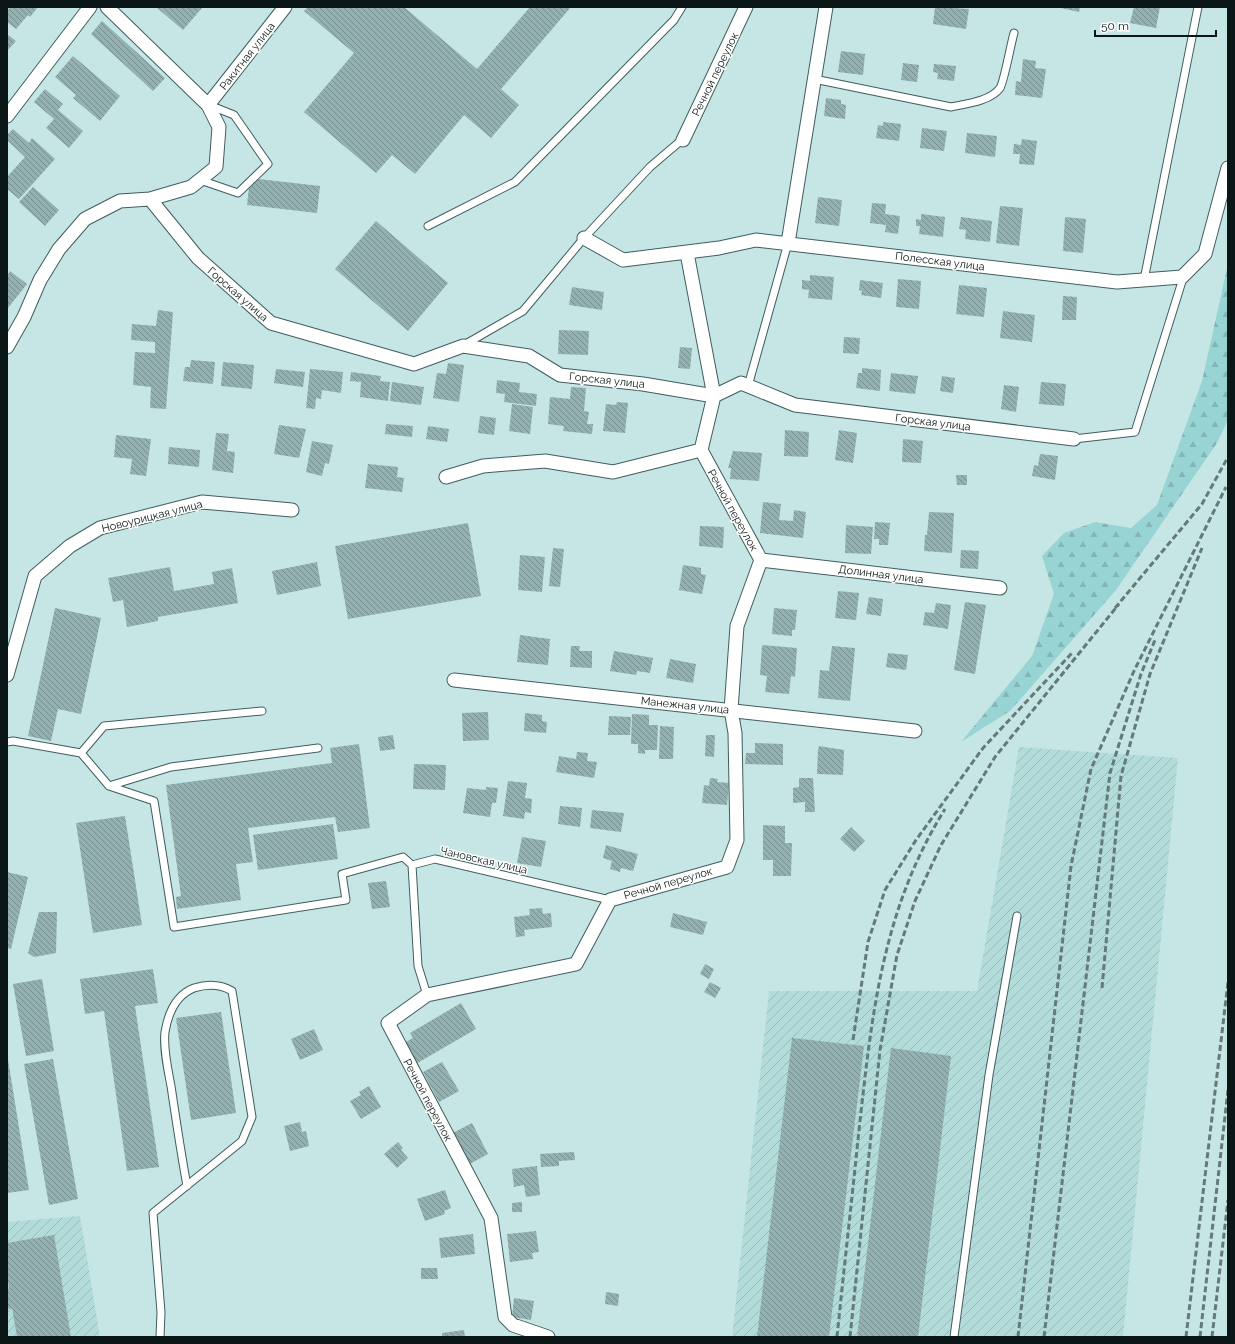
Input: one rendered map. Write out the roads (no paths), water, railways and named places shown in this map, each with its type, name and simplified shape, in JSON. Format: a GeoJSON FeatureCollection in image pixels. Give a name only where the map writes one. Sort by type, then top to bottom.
{"type":"FeatureCollection","features":[{"type":"Feature","properties":{"kind":"street"},"geometry":{"type":"LineString","coordinates":[[7,116],[90,7]]}},
{"type":"Feature","properties":{"kind":"street"},"geometry":{"type":"LineString","coordinates":[[7,347],[24,317],[40,280],[59,249],[85,219],[120,201],[150,199],[191,187],[216,167],[219,127],[208,105],[107,7]]}},
{"type":"Feature","properties":{"kind":"street","name":"Ракитная улица"},"geometry":{"type":"LineString","coordinates":[[208,105],[285,7]]}},
{"type":"Feature","properties":{"kind":"street","name":"Речной переулок"},"geometry":{"type":"LineString","coordinates":[[683,139],[746,7]]}},
{"type":"Feature","properties":{"kind":"street"},"geometry":{"type":"LineString","coordinates":[[788,243],[826,7]]}},
{"type":"Feature","properties":{"kind":"street"},"geometry":{"type":"LineString","coordinates":[[1184,274],[1205,254],[1228,168]]}},
{"type":"Feature","properties":{"kind":"street","name":"Горская улица"},"geometry":{"type":"LineString","coordinates":[[150,199],[198,258],[271,323],[414,364],[463,346],[529,356],[560,375],[643,384],[714,396],[741,383],[794,405],[1074,439]]}},
{"type":"Feature","properties":{"kind":"street","name":"Полесская улица"},"geometry":{"type":"LineString","coordinates":[[584,238],[623,260],[687,253],[756,240],[1117,282],[1182,277],[1184,274]]}},
{"type":"Feature","properties":{"kind":"street"},"geometry":{"type":"LineString","coordinates":[[446,477],[483,466],[545,462],[613,472],[701,450],[714,396],[687,253]]}},
{"type":"Feature","properties":{"kind":"street","name":"Речной переулок"},"geometry":{"type":"LineString","coordinates":[[548,1337],[513,1325],[505,1317],[491,1218],[388,1023],[427,995],[576,964],[610,900],[727,867],[737,840],[735,733],[731,710],[737,626],[761,560],[701,450]]}},
{"type":"Feature","properties":{"kind":"street","name":"Новоурицкая улица"},"geometry":{"type":"LineString","coordinates":[[7,675],[35,576],[70,546],[100,528],[202,502],[292,510]]}},
{"type":"Feature","properties":{"kind":"street","name":"Долинная улица"},"geometry":{"type":"LineString","coordinates":[[761,560],[1000,588]]}},
{"type":"Feature","properties":{"kind":"street","name":"Манежная улица"},"geometry":{"type":"LineString","coordinates":[[454,680],[915,731]]}},
{"type":"Feature","properties":{"kind":"lane"},"geometry":{"type":"LineString","coordinates":[[428,226],[515,182],[674,20],[682,7]]}},
{"type":"Feature","properties":{"kind":"lane"},"geometry":{"type":"LineString","coordinates":[[1144,280],[1198,7]]}},
{"type":"Feature","properties":{"kind":"lane"},"geometry":{"type":"LineString","coordinates":[[814,79],[951,107],[971,103],[989,96],[1000,88],[1014,33]]}},
{"type":"Feature","properties":{"kind":"lane"},"geometry":{"type":"LineString","coordinates":[[200,180],[238,192],[268,164],[234,115],[208,105]]}},
{"type":"Feature","properties":{"kind":"lane"},"geometry":{"type":"LineString","coordinates":[[463,346],[522,310],[584,238],[650,167],[683,139]]}},
{"type":"Feature","properties":{"kind":"lane"},"geometry":{"type":"LineString","coordinates":[[748,386],[788,243]]}},
{"type":"Feature","properties":{"kind":"lane"},"geometry":{"type":"LineString","coordinates":[[1074,439],[1135,432],[1184,274]]}},
{"type":"Feature","properties":{"kind":"lane"},"geometry":{"type":"LineString","coordinates":[[81,753],[104,726],[262,711]]}},
{"type":"Feature","properties":{"kind":"lane"},"geometry":{"type":"LineString","coordinates":[[7,742],[13,741],[81,753],[109,786],[154,801],[174,927],[346,900],[342,874],[403,857],[412,865],[418,966],[427,995]]}},
{"type":"Feature","properties":{"kind":"lane"},"geometry":{"type":"LineString","coordinates":[[109,786],[171,767],[318,748]]}},
{"type":"Feature","properties":{"kind":"lane","name":"Чановская улица"},"geometry":{"type":"LineString","coordinates":[[412,865],[435,859],[610,900]]}},
{"type":"Feature","properties":{"kind":"lane"},"geometry":{"type":"LineString","coordinates":[[954,1337],[989,1075],[1017,916]]}},
{"type":"Feature","properties":{"kind":"lane"},"geometry":{"type":"LineString","coordinates":[[160,1337],[161,1312],[154,1213],[187,1186],[242,1141],[252,1118],[232,991],[222,985],[202,985],[188,990],[169,1012],[165,1033],[168,1070],[187,1186]]}},
{"type":"Feature","properties":{"kind":"railway"},"geometry":{"type":"LineString","coordinates":[[1115,608],[1202,504],[1228,457]]}},
{"type":"Feature","properties":{"kind":"railway"},"geometry":{"type":"LineString","coordinates":[[1018,1337],[1071,866],[1091,769],[1134,671],[1226,487]]}},
{"type":"Feature","properties":{"kind":"railway"},"geometry":{"type":"LineString","coordinates":[[1102,988],[1121,776],[1150,674],[1202,548]]}},
{"type":"Feature","properties":{"kind":"railway"},"geometry":{"type":"LineString","coordinates":[[850,1337],[880,1050],[897,955],[915,901],[941,845],[995,757],[1119,604]]}},
{"type":"Feature","properties":{"kind":"railway"},"geometry":{"type":"LineString","coordinates":[[1044,1337],[1110,773],[1141,674],[1155,640]]}},
{"type":"Feature","properties":{"kind":"railway"},"geometry":{"type":"LineString","coordinates":[[853,1040],[868,942],[885,890],[916,840],[983,748],[1072,653]]}},
{"type":"Feature","properties":{"kind":"railway"},"geometry":{"type":"LineString","coordinates":[[837,1337],[869,1045],[883,964],[907,885],[924,847],[945,809]]}},
{"type":"Feature","properties":{"kind":"railway"},"geometry":{"type":"LineString","coordinates":[[1186,1337],[1228,982]]}},
{"type":"Feature","properties":{"kind":"railway"},"geometry":{"type":"LineString","coordinates":[[1200,1337],[1228,1090]]}},
{"type":"Feature","properties":{"kind":"railway"},"geometry":{"type":"LineString","coordinates":[[1212,1337],[1228,1200]]}}]}
